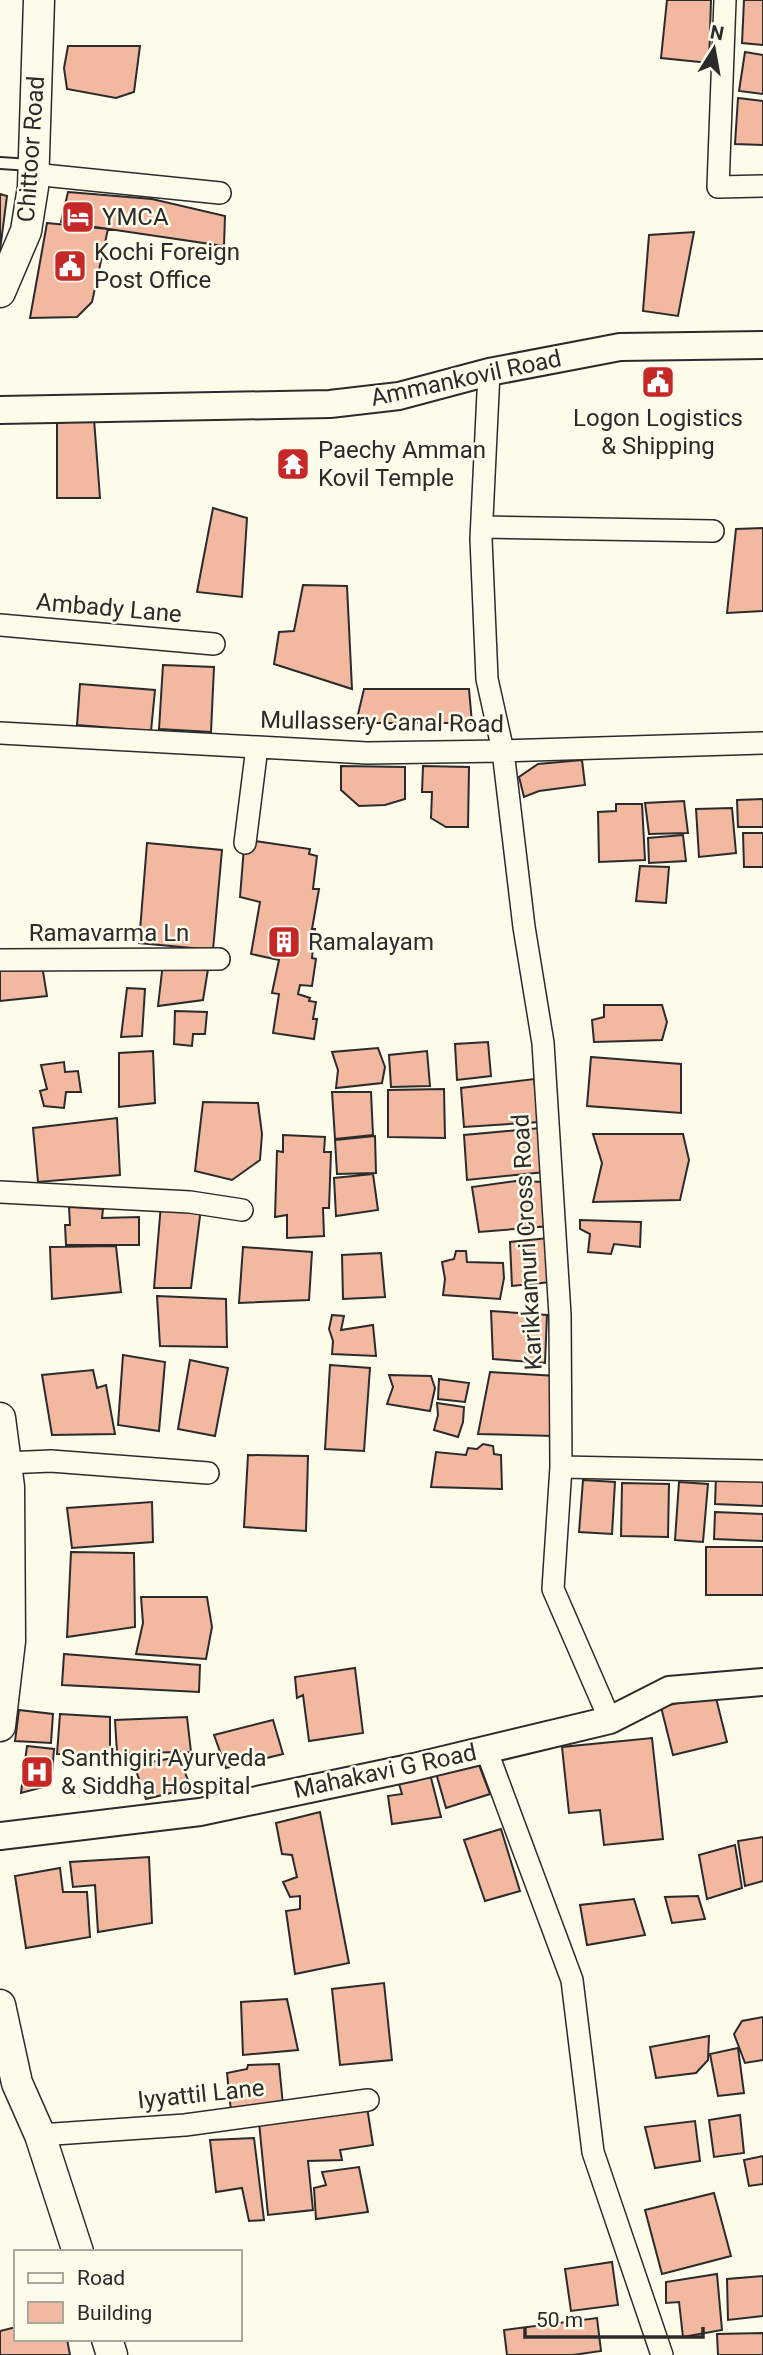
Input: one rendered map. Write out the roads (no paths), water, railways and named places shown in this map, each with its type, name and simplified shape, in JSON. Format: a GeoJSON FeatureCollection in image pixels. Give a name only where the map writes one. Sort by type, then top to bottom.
{"type":"FeatureCollection","features":[{"type":"Feature","properties":{"kind":"main road","name":"Chittoor Road"},"geometry":{"type":"LineString","coordinates":[[0,292],[26,231],[33,170],[40,0]]}},
{"type":"Feature","properties":{"kind":"main road"},"geometry":{"type":"LineString","coordinates":[[0,1418],[9,1488],[10,1641],[0,1727]]}},
{"type":"Feature","properties":{"kind":"main road"},"geometry":{"type":"LineString","coordinates":[[0,2005],[8,2083],[40,2135],[77,2250]]}},
{"type":"Feature","properties":{"kind":"street"},"geometry":{"type":"LineString","coordinates":[[725,0],[718,187],[763,186]]}},
{"type":"Feature","properties":{"kind":"street"},"geometry":{"type":"LineString","coordinates":[[33,170],[220,193]]}},
{"type":"Feature","properties":{"kind":"street","name":"Ammankovil Road"},"geometry":{"type":"LineString","coordinates":[[0,410],[330,404],[400,396],[489,372],[620,347],[763,345]]}},
{"type":"Feature","properties":{"kind":"street","name":"Karikkamuri Cross Road"},"geometry":{"type":"LineString","coordinates":[[489,372],[482,527],[487,679],[503,751],[524,927],[543,1043],[560,1315],[561,1467],[552,1589],[610,1720]]}},
{"type":"Feature","properties":{"kind":"street"},"geometry":{"type":"LineString","coordinates":[[482,527],[713,531]]}},
{"type":"Feature","properties":{"kind":"street","name":"Ambady Lane"},"geometry":{"type":"LineString","coordinates":[[0,625],[214,644]]}},
{"type":"Feature","properties":{"kind":"street","name":"Mullassery Canal Road"},"geometry":{"type":"LineString","coordinates":[[0,733],[366,753],[763,743]]}},
{"type":"Feature","properties":{"kind":"street"},"geometry":{"type":"LineString","coordinates":[[245,843],[257,747]]}},
{"type":"Feature","properties":{"kind":"street","name":"Ramavarma Ln"},"geometry":{"type":"LineString","coordinates":[[0,960],[219,959]]}},
{"type":"Feature","properties":{"kind":"street"},"geometry":{"type":"LineString","coordinates":[[0,1192],[190,1202],[242,1210]]}},
{"type":"Feature","properties":{"kind":"street"},"geometry":{"type":"LineString","coordinates":[[5,1463],[51,1461],[208,1473]]}},
{"type":"Feature","properties":{"kind":"street"},"geometry":{"type":"LineString","coordinates":[[561,1467],[763,1471]]}},
{"type":"Feature","properties":{"kind":"street","name":"Mahakavi G Road"},"geometry":{"type":"LineString","coordinates":[[0,1836],[200,1812],[414,1767],[610,1720],[669,1690],[763,1682]]}},
{"type":"Feature","properties":{"kind":"street"},"geometry":{"type":"LineString","coordinates":[[486,1749],[572,1980],[593,2152],[662,2355]]}},
{"type":"Feature","properties":{"kind":"street","name":"Iyyattil Lane"},"geometry":{"type":"LineString","coordinates":[[40,2135],[185,2125],[368,2100]]}},
{"type":"Feature","properties":{"kind":"lane"},"geometry":{"type":"LineString","coordinates":[[0,163],[33,170]]}},
{"type":"Feature","properties":{"kind":"place","name":"YMCA"},"geometry":{"type":"Point","coordinates":[78,217]}},
{"type":"Feature","properties":{"kind":"place","name":"Kochi Foreign Post Office"},"geometry":{"type":"Point","coordinates":[70,266]}},
{"type":"Feature","properties":{"kind":"place","name":"Logon Logistics & Shipping"},"geometry":{"type":"Point","coordinates":[658,382]}},
{"type":"Feature","properties":{"kind":"place","name":"Paechy Amman Kovil Temple"},"geometry":{"type":"Point","coordinates":[293,464]}},
{"type":"Feature","properties":{"kind":"place","name":"Ramalayam"},"geometry":{"type":"Point","coordinates":[284,942]}},
{"type":"Feature","properties":{"kind":"place","name":"Santhigiri Ayurveda & Siddha Hospital"},"geometry":{"type":"Point","coordinates":[37,1772]}}]}
